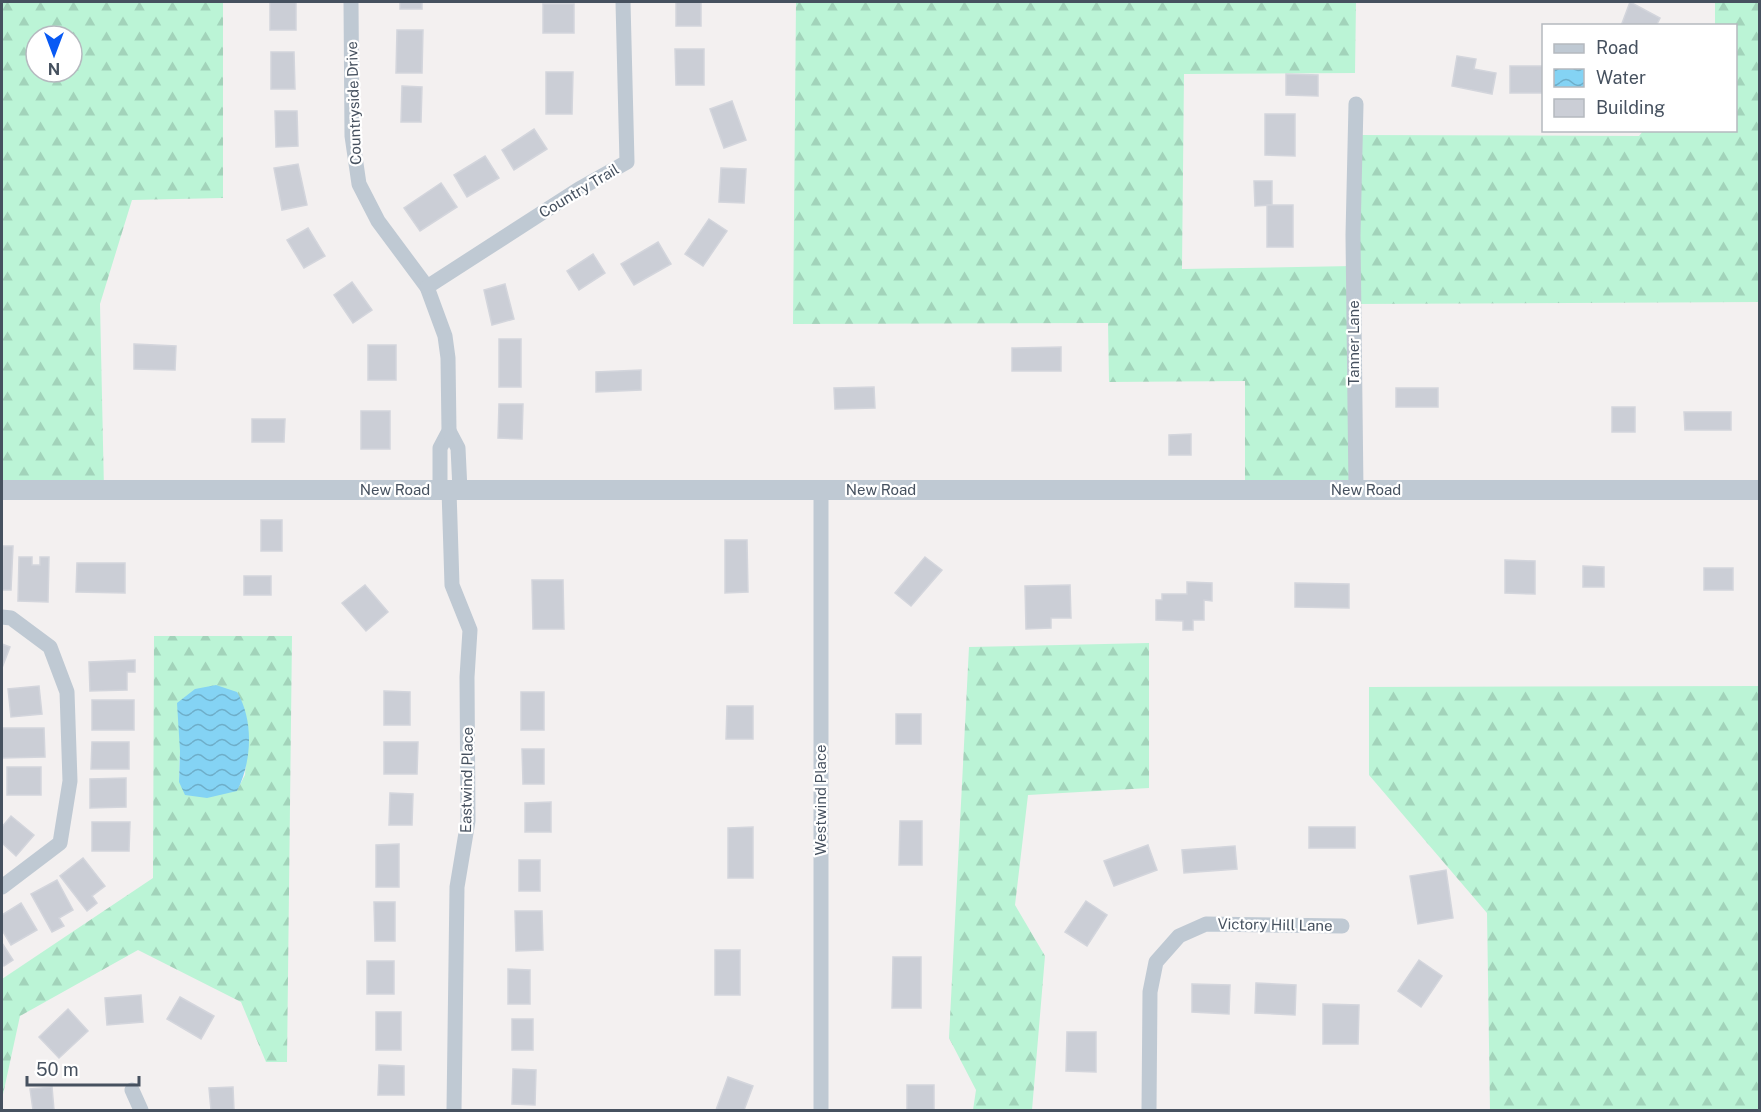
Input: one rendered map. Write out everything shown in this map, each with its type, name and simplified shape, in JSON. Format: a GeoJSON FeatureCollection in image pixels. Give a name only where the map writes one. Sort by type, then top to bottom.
{"type":"FeatureCollection","features":[{"type":"Feature","properties":{"kind":"street","name":"Countryside Drive"},"geometry":{"type":"LineString","coordinates":[[351,2],[352,136],[359,184],[378,221],[427,287],[445,336],[448,358],[449,431],[440,448],[449,489]]}},
{"type":"Feature","properties":{"kind":"street","name":"Country Trail"},"geometry":{"type":"LineString","coordinates":[[427,287],[579,189],[627,162],[623,2]]}},
{"type":"Feature","properties":{"kind":"street","name":"Tanner Lane"},"geometry":{"type":"LineString","coordinates":[[1356,104],[1354,195],[1356,490]]}},
{"type":"Feature","properties":{"kind":"street","name":"Eastwind Place"},"geometry":{"type":"LineString","coordinates":[[449,489],[452,585],[470,630],[467,676],[468,820],[457,887],[454,1110]]}},
{"type":"Feature","properties":{"kind":"street","name":"New Road"},"geometry":{"type":"LineString","coordinates":[[2,490],[1760,490]]}},
{"type":"Feature","properties":{"kind":"street","name":"Westwind Place"},"geometry":{"type":"LineString","coordinates":[[821,490],[821,1110]]}},
{"type":"Feature","properties":{"kind":"street"},"geometry":{"type":"LineString","coordinates":[[2,617],[11,618],[50,647],[67,692],[70,781],[60,843],[2,887]]}},
{"type":"Feature","properties":{"kind":"street","name":"Victory Hill Lane"},"geometry":{"type":"LineString","coordinates":[[1149,1110],[1150,992],[1156,962],[1179,936],[1206,924],[1342,926]]}},
{"type":"Feature","properties":{"kind":"street"},"geometry":{"type":"LineString","coordinates":[[132,1090],[141,1110]]}},
{"type":"Feature","properties":{"kind":"green space"},"geometry":{"type":"Polygon","coordinates":[[[2,2],[223,2],[223,198],[132,200],[100,304],[104,490],[2,490],[2,2]]]}},
{"type":"Feature","properties":{"kind":"green space"},"geometry":{"type":"Polygon","coordinates":[[[796,2],[1356,2],[1355,73],[1184,74],[1182,269],[1353,266],[1355,135],[1639,136],[1642,132],[1737,132],[1737,24],[1715,24],[1715,2],[1759,2],[1759,302],[1354,304],[1356,490],[1245,491],[1245,381],[1109,382],[1108,323],[793,324],[796,2]]]}},
{"type":"Feature","properties":{"kind":"green space"},"geometry":{"type":"Polygon","coordinates":[[[154,636],[292,636],[287,1062],[266,1062],[241,1002],[138,950],[20,1016],[2,1099],[2,979],[153,878],[154,636]],[[248,734],[180,751],[179,782],[237,790],[245,775],[248,734]]]}},
{"type":"Feature","properties":{"kind":"green space"},"geometry":{"type":"Polygon","coordinates":[[[1149,643],[1149,788],[1028,795],[1015,905],[1045,956],[1032,1110],[973,1110],[976,1090],[949,1038],[969,647],[1149,643]]]}},
{"type":"Feature","properties":{"kind":"green space"},"geometry":{"type":"Polygon","coordinates":[[[1759,686],[1759,1110],[1490,1110],[1487,913],[1369,775],[1369,687],[1759,686]]]}},
{"type":"Feature","properties":{"kind":"water"},"geometry":{"type":"Polygon","coordinates":[[[216,685],[237,692],[242,703],[249,741],[246,767],[237,791],[207,798],[185,795],[179,782],[177,703],[195,689],[216,685]]]}},
{"type":"Feature","properties":{"kind":"building"},"geometry":{"type":"Polygon","coordinates":[[[270,2],[296,2],[296,30],[270,30],[270,2]]]}},
{"type":"Feature","properties":{"kind":"building"},"geometry":{"type":"Polygon","coordinates":[[[400,2],[422,2],[422,9],[400,9],[400,2]]]}},
{"type":"Feature","properties":{"kind":"building"},"geometry":{"type":"Polygon","coordinates":[[[676,2],[701,2],[701,26],[676,26],[676,2]]]}},
{"type":"Feature","properties":{"kind":"building"},"geometry":{"type":"Polygon","coordinates":[[[1630,2],[1660,18],[1657,24],[1622,24],[1630,2]]]}},
{"type":"Feature","properties":{"kind":"building"},"geometry":{"type":"Polygon","coordinates":[[[543,4],[574,4],[574,33],[543,33],[543,4]]]}},
{"type":"Feature","properties":{"kind":"building"},"geometry":{"type":"Polygon","coordinates":[[[397,30],[423,30],[422,73],[396,73],[397,30]]]}},
{"type":"Feature","properties":{"kind":"building"},"geometry":{"type":"Polygon","coordinates":[[[675,49],[704,49],[704,85],[676,85],[675,49]]]}},
{"type":"Feature","properties":{"kind":"building"},"geometry":{"type":"Polygon","coordinates":[[[271,52],[294,52],[295,89],[271,89],[271,52]]]}},
{"type":"Feature","properties":{"kind":"building"},"geometry":{"type":"Polygon","coordinates":[[[1457,56],[1476,59],[1474,69],[1496,73],[1492,94],[1452,86],[1457,56]]]}},
{"type":"Feature","properties":{"kind":"building"},"geometry":{"type":"Polygon","coordinates":[[[1510,66],[1542,66],[1542,93],[1510,93],[1510,66]]]}},
{"type":"Feature","properties":{"kind":"building"},"geometry":{"type":"Polygon","coordinates":[[[546,72],[573,72],[572,114],[546,114],[546,72]]]}},
{"type":"Feature","properties":{"kind":"building"},"geometry":{"type":"Polygon","coordinates":[[[1286,74],[1318,75],[1318,96],[1286,95],[1286,74]]]}},
{"type":"Feature","properties":{"kind":"building"},"geometry":{"type":"Polygon","coordinates":[[[402,86],[422,87],[421,122],[401,122],[402,86]]]}},
{"type":"Feature","properties":{"kind":"building"},"geometry":{"type":"Polygon","coordinates":[[[732,101],[746,140],[724,148],[710,109],[732,101]]]}},
{"type":"Feature","properties":{"kind":"building"},"geometry":{"type":"Polygon","coordinates":[[[275,111],[297,111],[298,146],[276,147],[275,111]]]}},
{"type":"Feature","properties":{"kind":"building"},"geometry":{"type":"Polygon","coordinates":[[[1265,114],[1295,114],[1295,156],[1265,155],[1265,114]]]}},
{"type":"Feature","properties":{"kind":"building"},"geometry":{"type":"Polygon","coordinates":[[[534,129],[547,149],[514,170],[502,150],[534,129]]]}},
{"type":"Feature","properties":{"kind":"building"},"geometry":{"type":"Polygon","coordinates":[[[485,156],[499,178],[467,197],[454,175],[485,156]]]}},
{"type":"Feature","properties":{"kind":"building"},"geometry":{"type":"Polygon","coordinates":[[[298,164],[307,205],[282,210],[274,168],[298,164]]]}},
{"type":"Feature","properties":{"kind":"building"},"geometry":{"type":"Polygon","coordinates":[[[721,168],[746,169],[744,203],[719,202],[721,168]]]}},
{"type":"Feature","properties":{"kind":"building"},"geometry":{"type":"Polygon","coordinates":[[[1254,181],[1272,181],[1272,205],[1255,206],[1254,181]]]}},
{"type":"Feature","properties":{"kind":"building"},"geometry":{"type":"Polygon","coordinates":[[[441,183],[457,207],[420,231],[404,208],[441,183]]]}},
{"type":"Feature","properties":{"kind":"building"},"geometry":{"type":"Polygon","coordinates":[[[1267,205],[1293,205],[1293,247],[1267,247],[1267,205]]]}},
{"type":"Feature","properties":{"kind":"building"},"geometry":{"type":"Polygon","coordinates":[[[709,219],[727,231],[703,266],[685,254],[709,219]]]}},
{"type":"Feature","properties":{"kind":"building"},"geometry":{"type":"Polygon","coordinates":[[[308,228],[325,256],[304,268],[287,240],[308,228]]]}},
{"type":"Feature","properties":{"kind":"building"},"geometry":{"type":"Polygon","coordinates":[[[658,242],[671,264],[634,285],[621,264],[658,242]]]}},
{"type":"Feature","properties":{"kind":"building"},"geometry":{"type":"Polygon","coordinates":[[[593,254],[605,273],[579,290],[567,271],[593,254]]]}},
{"type":"Feature","properties":{"kind":"building"},"geometry":{"type":"Polygon","coordinates":[[[352,282],[372,310],[353,323],[334,295],[352,282]]]}},
{"type":"Feature","properties":{"kind":"building"},"geometry":{"type":"Polygon","coordinates":[[[505,284],[514,319],[492,325],[484,290],[505,284]]]}},
{"type":"Feature","properties":{"kind":"building"},"geometry":{"type":"Polygon","coordinates":[[[499,339],[521,339],[521,387],[499,387],[499,339]]]}},
{"type":"Feature","properties":{"kind":"building"},"geometry":{"type":"Polygon","coordinates":[[[134,344],[176,346],[175,370],[134,369],[134,344]]]}},
{"type":"Feature","properties":{"kind":"building"},"geometry":{"type":"Polygon","coordinates":[[[368,345],[396,345],[396,380],[368,380],[368,345]]]}},
{"type":"Feature","properties":{"kind":"building"},"geometry":{"type":"Polygon","coordinates":[[[1061,347],[1061,371],[1012,371],[1012,348],[1061,347]]]}},
{"type":"Feature","properties":{"kind":"building"},"geometry":{"type":"Polygon","coordinates":[[[641,370],[641,390],[596,392],[596,372],[641,370]]]}},
{"type":"Feature","properties":{"kind":"building"},"geometry":{"type":"Polygon","coordinates":[[[874,387],[875,408],[835,409],[834,388],[874,387]]]}},
{"type":"Feature","properties":{"kind":"building"},"geometry":{"type":"Polygon","coordinates":[[[1396,388],[1438,388],[1438,407],[1396,407],[1396,388]]]}},
{"type":"Feature","properties":{"kind":"building"},"geometry":{"type":"Polygon","coordinates":[[[499,404],[523,404],[522,439],[498,438],[499,404]]]}},
{"type":"Feature","properties":{"kind":"building"},"geometry":{"type":"Polygon","coordinates":[[[1612,407],[1635,407],[1635,432],[1612,432],[1612,407]]]}},
{"type":"Feature","properties":{"kind":"building"},"geometry":{"type":"Polygon","coordinates":[[[361,411],[390,411],[390,449],[361,449],[361,411]]]}},
{"type":"Feature","properties":{"kind":"building"},"geometry":{"type":"Polygon","coordinates":[[[1684,412],[1731,412],[1731,430],[1685,430],[1684,412]]]}},
{"type":"Feature","properties":{"kind":"building"},"geometry":{"type":"Polygon","coordinates":[[[252,419],[285,419],[284,442],[252,442],[252,419]]]}},
{"type":"Feature","properties":{"kind":"building"},"geometry":{"type":"Polygon","coordinates":[[[1191,434],[1191,455],[1169,455],[1169,435],[1191,434]]]}},
{"type":"Feature","properties":{"kind":"building"},"geometry":{"type":"Polygon","coordinates":[[[261,520],[282,520],[282,551],[261,551],[261,520]]]}},
{"type":"Feature","properties":{"kind":"building"},"geometry":{"type":"Polygon","coordinates":[[[725,540],[747,540],[748,592],[725,593],[725,540]]]}},
{"type":"Feature","properties":{"kind":"building"},"geometry":{"type":"Polygon","coordinates":[[[3,546],[13,546],[11,590],[2,590],[3,546]]]}},
{"type":"Feature","properties":{"kind":"building"},"geometry":{"type":"Polygon","coordinates":[[[19,557],[32,557],[32,565],[40,565],[40,557],[49,557],[48,602],[18,601],[19,557]]]}},
{"type":"Feature","properties":{"kind":"building"},"geometry":{"type":"Polygon","coordinates":[[[925,557],[942,570],[911,606],[895,593],[925,557]]]}},
{"type":"Feature","properties":{"kind":"building"},"geometry":{"type":"Polygon","coordinates":[[[1505,560],[1535,561],[1535,594],[1505,593],[1505,560]]]}},
{"type":"Feature","properties":{"kind":"building"},"geometry":{"type":"Polygon","coordinates":[[[77,563],[125,563],[125,593],[76,592],[77,563]]]}},
{"type":"Feature","properties":{"kind":"building"},"geometry":{"type":"Polygon","coordinates":[[[1583,566],[1604,567],[1604,587],[1583,587],[1583,566]]]}},
{"type":"Feature","properties":{"kind":"building"},"geometry":{"type":"Polygon","coordinates":[[[1704,568],[1733,568],[1733,590],[1704,590],[1704,568]]]}},
{"type":"Feature","properties":{"kind":"building"},"geometry":{"type":"Polygon","coordinates":[[[244,576],[271,576],[271,595],[244,595],[244,576]]]}},
{"type":"Feature","properties":{"kind":"building"},"geometry":{"type":"Polygon","coordinates":[[[532,580],[563,580],[564,629],[533,629],[532,580]]]}},
{"type":"Feature","properties":{"kind":"building"},"geometry":{"type":"Polygon","coordinates":[[[1187,582],[1212,583],[1212,601],[1204,600],[1204,620],[1193,620],[1193,630],[1183,630],[1183,621],[1156,620],[1156,600],[1162,600],[1162,594],[1187,594],[1187,582]]]}},
{"type":"Feature","properties":{"kind":"building"},"geometry":{"type":"Polygon","coordinates":[[[1295,583],[1349,584],[1349,608],[1295,607],[1295,583]]]}},
{"type":"Feature","properties":{"kind":"building"},"geometry":{"type":"Polygon","coordinates":[[[365,585],[388,612],[366,631],[342,603],[365,585]]]}},
{"type":"Feature","properties":{"kind":"building"},"geometry":{"type":"Polygon","coordinates":[[[1070,585],[1071,618],[1051,618],[1051,628],[1026,629],[1025,586],[1070,585]]]}},
{"type":"Feature","properties":{"kind":"building"},"geometry":{"type":"Polygon","coordinates":[[[2,644],[10,647],[2,668],[2,644]]]}},
{"type":"Feature","properties":{"kind":"building"},"geometry":{"type":"Polygon","coordinates":[[[135,660],[135,672],[127,672],[127,690],[90,691],[89,662],[135,660]]]}},
{"type":"Feature","properties":{"kind":"building"},"geometry":{"type":"Polygon","coordinates":[[[39,686],[42,714],[11,717],[8,689],[39,686]]]}},
{"type":"Feature","properties":{"kind":"building"},"geometry":{"type":"Polygon","coordinates":[[[384,691],[410,692],[410,725],[384,725],[384,691]]]}},
{"type":"Feature","properties":{"kind":"building"},"geometry":{"type":"Polygon","coordinates":[[[521,692],[544,692],[544,730],[521,730],[521,692]]]}},
{"type":"Feature","properties":{"kind":"building"},"geometry":{"type":"Polygon","coordinates":[[[92,700],[134,700],[134,730],[92,730],[92,700]]]}},
{"type":"Feature","properties":{"kind":"building"},"geometry":{"type":"Polygon","coordinates":[[[727,706],[753,706],[753,739],[726,739],[727,706]]]}},
{"type":"Feature","properties":{"kind":"building"},"geometry":{"type":"Polygon","coordinates":[[[896,714],[921,714],[921,744],[896,744],[896,714]]]}},
{"type":"Feature","properties":{"kind":"building"},"geometry":{"type":"Polygon","coordinates":[[[2,728],[44,728],[45,757],[2,758],[2,728]]]}},
{"type":"Feature","properties":{"kind":"building"},"geometry":{"type":"Polygon","coordinates":[[[92,742],[129,742],[129,769],[91,769],[92,742]]]}},
{"type":"Feature","properties":{"kind":"building"},"geometry":{"type":"Polygon","coordinates":[[[384,742],[418,742],[417,774],[384,774],[384,742]]]}},
{"type":"Feature","properties":{"kind":"building"},"geometry":{"type":"Polygon","coordinates":[[[522,749],[544,749],[544,784],[523,784],[522,749]]]}},
{"type":"Feature","properties":{"kind":"building"},"geometry":{"type":"Polygon","coordinates":[[[7,767],[41,767],[41,795],[7,795],[7,767]]]}},
{"type":"Feature","properties":{"kind":"building"},"geometry":{"type":"Polygon","coordinates":[[[126,778],[126,807],[90,808],[90,779],[126,778]]]}},
{"type":"Feature","properties":{"kind":"building"},"geometry":{"type":"Polygon","coordinates":[[[390,793],[413,794],[412,825],[389,825],[390,793]]]}},
{"type":"Feature","properties":{"kind":"building"},"geometry":{"type":"Polygon","coordinates":[[[551,802],[551,832],[525,832],[525,803],[551,802]]]}},
{"type":"Feature","properties":{"kind":"building"},"geometry":{"type":"Polygon","coordinates":[[[11,816],[34,835],[16,856],[2,843],[2,827],[11,816]]]}},
{"type":"Feature","properties":{"kind":"building"},"geometry":{"type":"Polygon","coordinates":[[[900,821],[922,821],[922,865],[899,865],[900,821]]]}},
{"type":"Feature","properties":{"kind":"building"},"geometry":{"type":"Polygon","coordinates":[[[92,822],[130,822],[129,851],[92,851],[92,822]]]}},
{"type":"Feature","properties":{"kind":"building"},"geometry":{"type":"Polygon","coordinates":[[[753,827],[753,878],[728,878],[728,828],[753,827]]]}},
{"type":"Feature","properties":{"kind":"building"},"geometry":{"type":"Polygon","coordinates":[[[1309,827],[1355,827],[1355,848],[1309,848],[1309,827]]]}},
{"type":"Feature","properties":{"kind":"building"},"geometry":{"type":"Polygon","coordinates":[[[399,844],[399,887],[376,887],[376,845],[399,844]]]}},
{"type":"Feature","properties":{"kind":"building"},"geometry":{"type":"Polygon","coordinates":[[[1148,845],[1157,870],[1114,886],[1104,861],[1148,845]]]}},
{"type":"Feature","properties":{"kind":"building"},"geometry":{"type":"Polygon","coordinates":[[[1235,846],[1237,869],[1184,873],[1182,850],[1235,846]]]}},
{"type":"Feature","properties":{"kind":"building"},"geometry":{"type":"Polygon","coordinates":[[[83,858],[105,886],[92,896],[97,903],[87,911],[60,876],[83,858]]]}},
{"type":"Feature","properties":{"kind":"building"},"geometry":{"type":"Polygon","coordinates":[[[519,860],[540,860],[540,891],[519,891],[519,860]]]}},
{"type":"Feature","properties":{"kind":"building"},"geometry":{"type":"Polygon","coordinates":[[[1446,870],[1453,918],[1418,924],[1410,876],[1446,870]]]}},
{"type":"Feature","properties":{"kind":"building"},"geometry":{"type":"Polygon","coordinates":[[[57,880],[73,910],[59,918],[64,926],[52,932],[31,894],[57,880]]]}},
{"type":"Feature","properties":{"kind":"building"},"geometry":{"type":"Polygon","coordinates":[[[1086,901],[1107,915],[1087,946],[1065,932],[1086,901]]]}},
{"type":"Feature","properties":{"kind":"building"},"geometry":{"type":"Polygon","coordinates":[[[374,902],[395,902],[395,941],[375,941],[374,902]]]}},
{"type":"Feature","properties":{"kind":"building"},"geometry":{"type":"Polygon","coordinates":[[[21,903],[37,930],[11,945],[2,930],[2,915],[21,903]]]}},
{"type":"Feature","properties":{"kind":"building"},"geometry":{"type":"Polygon","coordinates":[[[515,911],[542,911],[543,950],[516,951],[515,911]]]}},
{"type":"Feature","properties":{"kind":"building"},"geometry":{"type":"Polygon","coordinates":[[[2,943],[13,960],[4,966],[2,962],[2,943]]]}},
{"type":"Feature","properties":{"kind":"building"},"geometry":{"type":"Polygon","coordinates":[[[715,950],[740,950],[740,995],[715,995],[715,950]]]}},
{"type":"Feature","properties":{"kind":"building"},"geometry":{"type":"Polygon","coordinates":[[[893,957],[921,957],[921,1008],[892,1008],[893,957]]]}},
{"type":"Feature","properties":{"kind":"building"},"geometry":{"type":"Polygon","coordinates":[[[1419,960],[1442,976],[1421,1007],[1398,991],[1419,960]]]}},
{"type":"Feature","properties":{"kind":"building"},"geometry":{"type":"Polygon","coordinates":[[[367,961],[394,961],[394,994],[367,994],[367,961]]]}},
{"type":"Feature","properties":{"kind":"building"},"geometry":{"type":"Polygon","coordinates":[[[508,969],[530,970],[530,1004],[508,1004],[508,969]]]}},
{"type":"Feature","properties":{"kind":"building"},"geometry":{"type":"Polygon","coordinates":[[[1256,983],[1296,985],[1295,1015],[1255,1013],[1256,983]]]}},
{"type":"Feature","properties":{"kind":"building"},"geometry":{"type":"Polygon","coordinates":[[[1192,984],[1230,985],[1229,1014],[1192,1012],[1192,984]]]}},
{"type":"Feature","properties":{"kind":"building"},"geometry":{"type":"Polygon","coordinates":[[[141,995],[143,1022],[107,1025],[105,998],[141,995]]]}},
{"type":"Feature","properties":{"kind":"building"},"geometry":{"type":"Polygon","coordinates":[[[180,997],[214,1016],[201,1039],[167,1019],[180,997]]]}},
{"type":"Feature","properties":{"kind":"building"},"geometry":{"type":"Polygon","coordinates":[[[1323,1004],[1359,1005],[1358,1044],[1323,1044],[1323,1004]]]}},
{"type":"Feature","properties":{"kind":"building"},"geometry":{"type":"Polygon","coordinates":[[[68,1009],[88,1031],[59,1058],[39,1037],[68,1009]]]}},
{"type":"Feature","properties":{"kind":"building"},"geometry":{"type":"Polygon","coordinates":[[[376,1012],[401,1012],[401,1050],[376,1050],[376,1012]]]}},
{"type":"Feature","properties":{"kind":"building"},"geometry":{"type":"Polygon","coordinates":[[[512,1019],[533,1019],[533,1050],[512,1050],[512,1019]]]}},
{"type":"Feature","properties":{"kind":"building"},"geometry":{"type":"Polygon","coordinates":[[[1067,1032],[1096,1032],[1096,1072],[1066,1071],[1067,1032]]]}},
{"type":"Feature","properties":{"kind":"building"},"geometry":{"type":"Polygon","coordinates":[[[379,1065],[404,1066],[404,1095],[378,1095],[379,1065]]]}},
{"type":"Feature","properties":{"kind":"building"},"geometry":{"type":"Polygon","coordinates":[[[513,1069],[536,1070],[535,1105],[512,1104],[513,1069]]]}},
{"type":"Feature","properties":{"kind":"building"},"geometry":{"type":"Polygon","coordinates":[[[728,1077],[753,1086],[744,1110],[716,1110],[728,1077]]]}},
{"type":"Feature","properties":{"kind":"building"},"geometry":{"type":"Polygon","coordinates":[[[907,1085],[934,1085],[934,1110],[907,1110],[907,1085]]]}},
{"type":"Feature","properties":{"kind":"building"},"geometry":{"type":"Polygon","coordinates":[[[52,1087],[54,1110],[33,1110],[30,1089],[52,1087]]]}},
{"type":"Feature","properties":{"kind":"building"},"geometry":{"type":"Polygon","coordinates":[[[233,1087],[234,1110],[211,1110],[209,1088],[233,1087]]]}}]}
